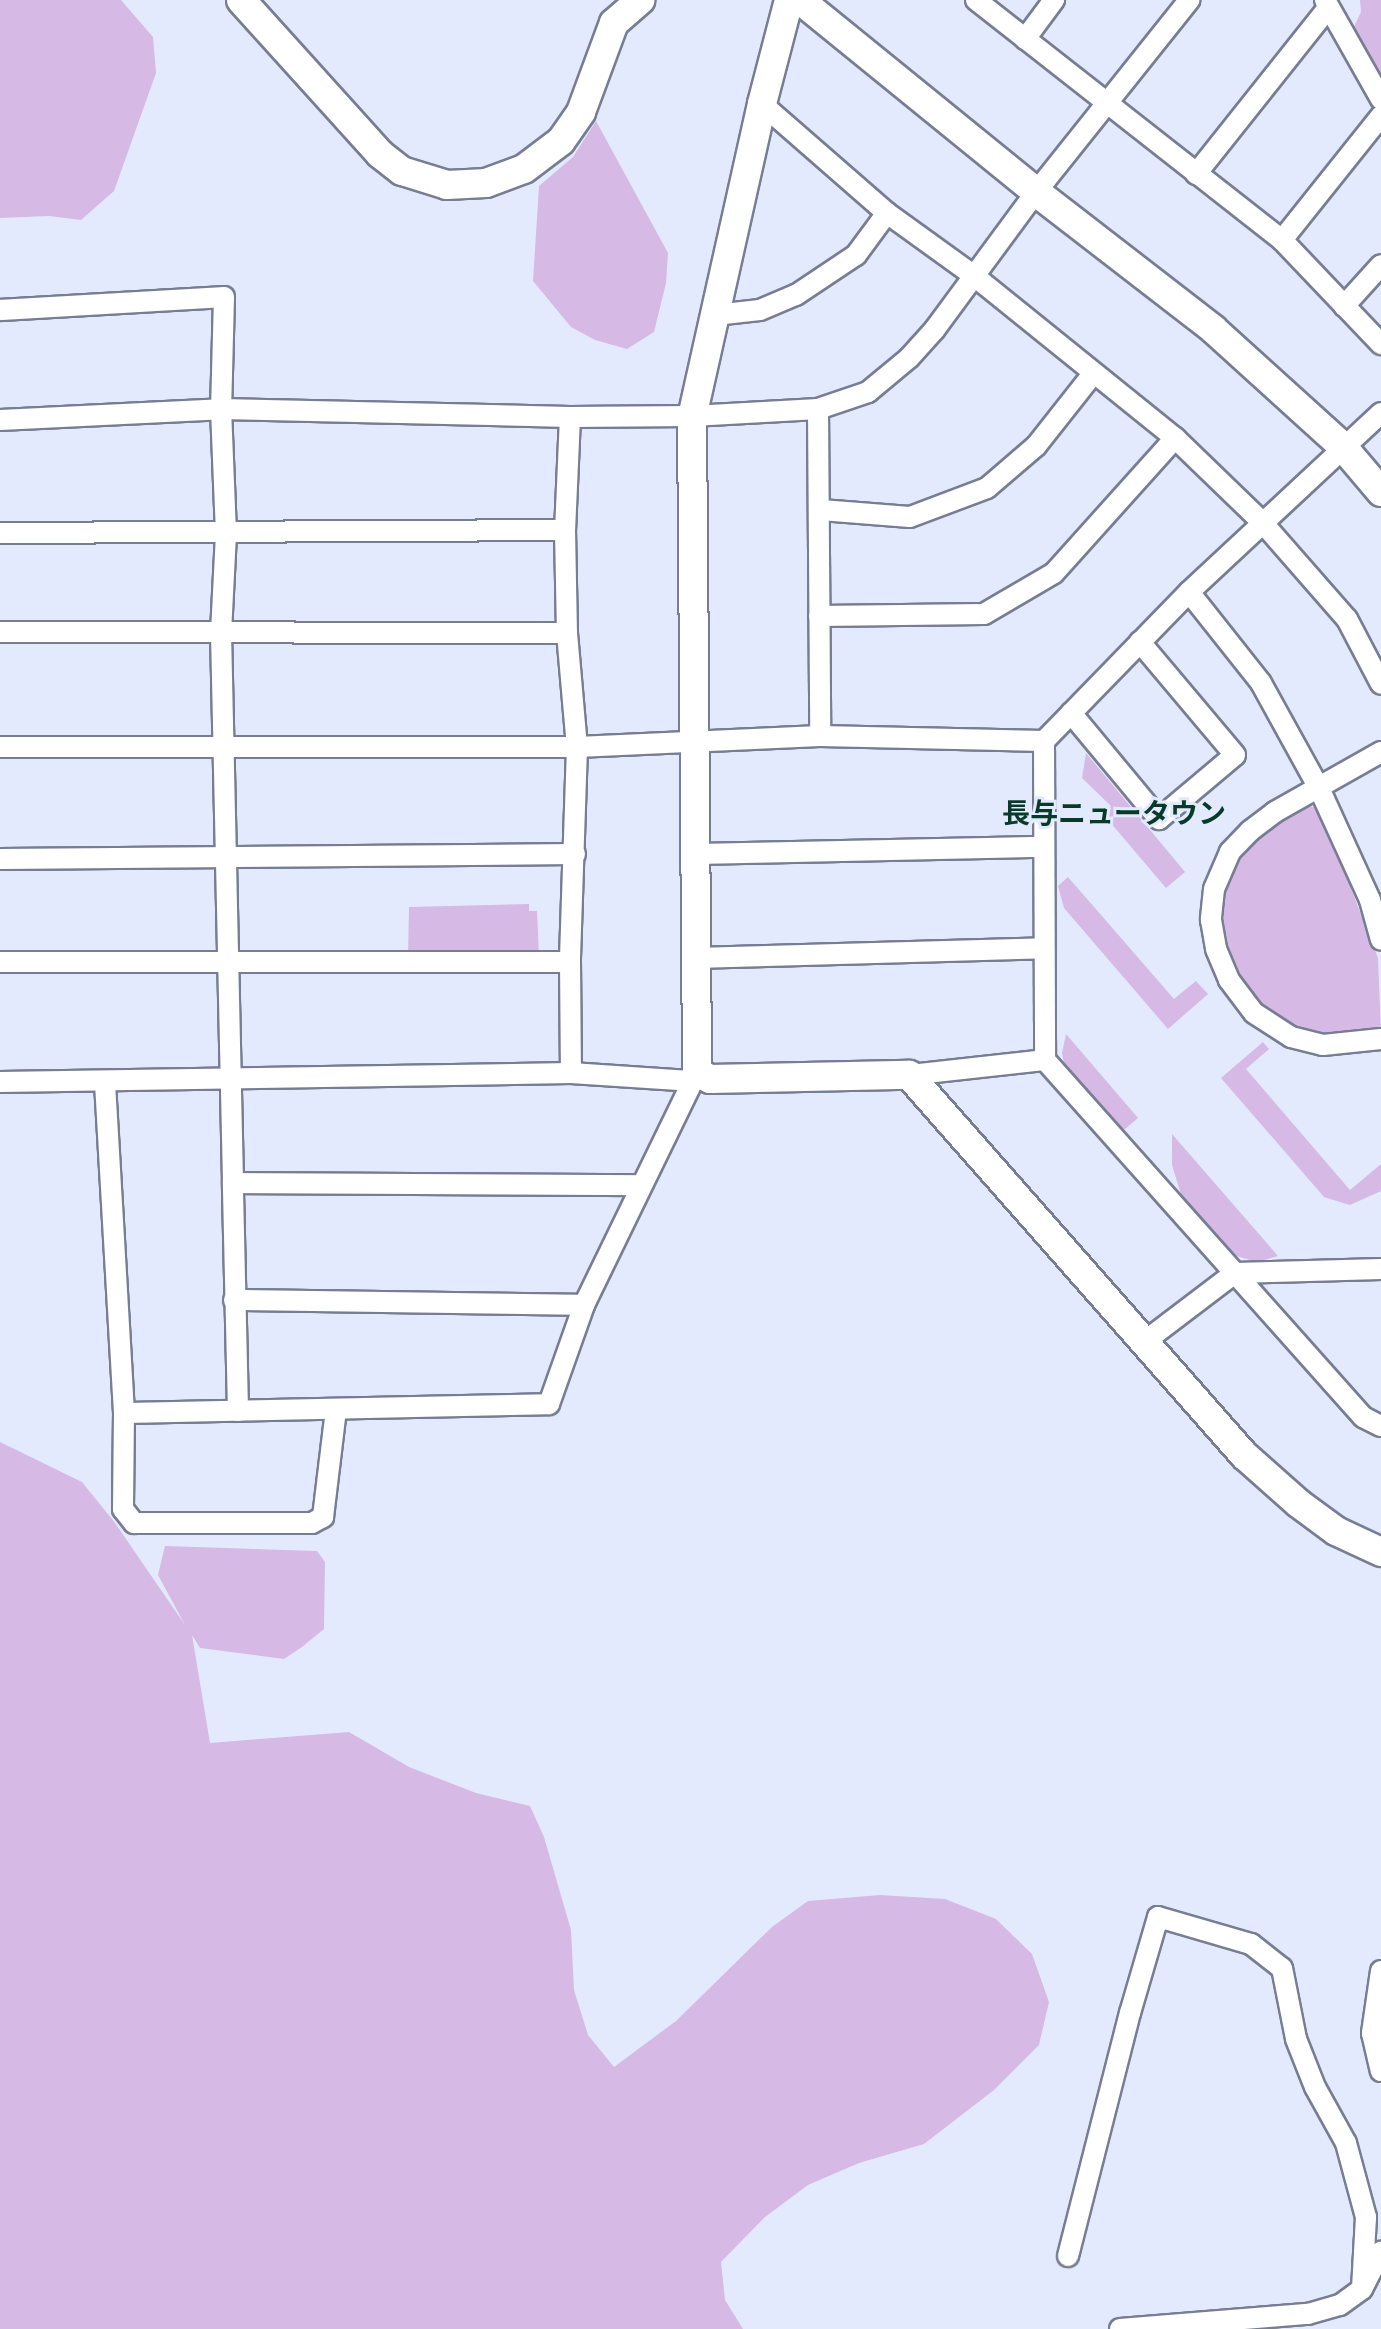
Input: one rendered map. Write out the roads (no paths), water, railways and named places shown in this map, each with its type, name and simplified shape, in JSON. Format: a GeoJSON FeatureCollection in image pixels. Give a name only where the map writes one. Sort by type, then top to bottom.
{"type":"FeatureCollection","features":[{"type":"Feature","properties":{"kind":"street"},"geometry":{"type":"LineString","coordinates":[[241,0],[380,154],[402,171],[447,185],[486,183],[524,169],[561,141],[581,112],[614,23],[640,0]]}},
{"type":"Feature","properties":{"kind":"street"},"geometry":{"type":"LineString","coordinates":[[124,1413],[549,1404],[584,1305],[694,1076],[696,854],[692,416],[762,104],[789,0]]}},
{"type":"Feature","properties":{"kind":"street"},"geometry":{"type":"LineString","coordinates":[[800,0],[1036,192],[1213,329],[1343,447],[1381,492]]}},
{"type":"Feature","properties":{"kind":"street"},"geometry":{"type":"LineString","coordinates":[[976,0],[1282,240],[1381,344]]}},
{"type":"Feature","properties":{"kind":"street"},"geometry":{"type":"LineString","coordinates":[[1025,39],[1054,0]]}},
{"type":"Feature","properties":{"kind":"street"},"geometry":{"type":"LineString","coordinates":[[0,420],[221,409],[570,417],[692,416],[818,409],[868,392],[909,358],[935,329],[1036,192],[1189,0]]}},
{"type":"Feature","properties":{"kind":"street"},"geometry":{"type":"LineString","coordinates":[[1196,174],[1327,4],[1381,99]]}},
{"type":"Feature","properties":{"kind":"street"},"geometry":{"type":"LineString","coordinates":[[762,104],[887,213],[973,275],[1092,375],[1175,438],[1262,522],[1347,619],[1381,684]]}},
{"type":"Feature","properties":{"kind":"street"},"geometry":{"type":"LineString","coordinates":[[1282,240],[1381,116]]}},
{"type":"Feature","properties":{"kind":"street"},"geometry":{"type":"LineString","coordinates":[[715,315],[760,310],[796,295],[856,255],[887,213]]}},
{"type":"Feature","properties":{"kind":"street"},"geometry":{"type":"LineString","coordinates":[[1344,306],[1381,265]]}},
{"type":"Feature","properties":{"kind":"street"},"geometry":{"type":"LineString","coordinates":[[1,315],[224,297],[221,409],[226,534],[221,632],[226,747],[238,1411]]}},
{"type":"Feature","properties":{"kind":"street"},"geometry":{"type":"LineString","coordinates":[[821,510],[910,517],[987,488],[1036,446],[1092,375]]}},
{"type":"Feature","properties":{"kind":"street"},"geometry":{"type":"LineString","coordinates":[[818,409],[820,736]]}},
{"type":"Feature","properties":{"kind":"street"},"geometry":{"type":"LineString","coordinates":[[1381,413],[1189,592],[1044,741],[1045,1060],[1363,1417],[1381,1426]]}},
{"type":"Feature","properties":{"kind":"street"},"geometry":{"type":"LineString","coordinates":[[570,417],[565,530],[567,633],[577,747],[570,962],[571,1073]]}},
{"type":"Feature","properties":{"kind":"street"},"geometry":{"type":"LineString","coordinates":[[819,616],[984,614],[1054,573],[1175,438]]}},
{"type":"Feature","properties":{"kind":"street"},"geometry":{"type":"LineString","coordinates":[[0,533],[565,530]]}},
{"type":"Feature","properties":{"kind":"street"},"geometry":{"type":"LineString","coordinates":[[1189,592],[1261,683],[1319,788],[1370,900],[1381,940]]}},
{"type":"Feature","properties":{"kind":"street"},"geometry":{"type":"LineString","coordinates":[[0,632],[567,633]]}},
{"type":"Feature","properties":{"kind":"street"},"geometry":{"type":"LineString","coordinates":[[1071,713],[1159,819],[1235,755],[1140,642]]}},
{"type":"Feature","properties":{"kind":"street"},"geometry":{"type":"LineString","coordinates":[[0,747],[577,747],[820,736],[1044,741]]}},
{"type":"Feature","properties":{"kind":"street"},"geometry":{"type":"LineString","coordinates":[[1381,752],[1275,812],[1230,852],[1214,889],[1211,920],[1216,949],[1229,980],[1254,1013],[1291,1037],[1323,1045],[1381,1039]]}},
{"type":"Feature","properties":{"kind":"street"},"geometry":{"type":"LineString","coordinates":[[696,854],[1044,847]]}},
{"type":"Feature","properties":{"kind":"street"},"geometry":{"type":"LineString","coordinates":[[0,859],[575,854]]}},
{"type":"Feature","properties":{"kind":"street"},"geometry":{"type":"LineString","coordinates":[[696,958],[1044,948]]}},
{"type":"Feature","properties":{"kind":"street"},"geometry":{"type":"LineString","coordinates":[[0,962],[570,962]]}},
{"type":"Feature","properties":{"kind":"street"},"geometry":{"type":"LineString","coordinates":[[0,1082],[105,1083],[571,1073],[710,1079],[909,1075],[1045,1060]]}},
{"type":"Feature","properties":{"kind":"street"},"geometry":{"type":"LineString","coordinates":[[909,1075],[1209,1417],[1268,1477],[1336,1531],[1381,1552]]}},
{"type":"Feature","properties":{"kind":"street"},"geometry":{"type":"LineString","coordinates":[[105,1083],[124,1413],[123,1509],[134,1523],[312,1523],[323,1517],[336,1410]]}},
{"type":"Feature","properties":{"kind":"street"},"geometry":{"type":"LineString","coordinates":[[233,1183],[641,1185]]}},
{"type":"Feature","properties":{"kind":"street"},"geometry":{"type":"LineString","coordinates":[[1144,1342],[1235,1273],[1381,1269]]}},
{"type":"Feature","properties":{"kind":"street"},"geometry":{"type":"LineString","coordinates":[[234,1300],[584,1305]]}},
{"type":"Feature","properties":{"kind":"street"},"geometry":{"type":"LineString","coordinates":[[1068,2256],[1130,2013],[1158,1917],[1251,1944],[1282,1968],[1296,2039],[1315,2087],[1346,2143],[1366,2217],[1362,2289]]}},
{"type":"Feature","properties":{"kind":"street"},"geometry":{"type":"LineString","coordinates":[[1381,1971],[1372,2033],[1381,2071]]}},
{"type":"Feature","properties":{"kind":"street"},"geometry":{"type":"LineString","coordinates":[[1120,2329],[1308,2314],[1340,2305],[1362,2289],[1381,2252]]}},
{"type":"Feature","properties":{"kind":"district","name":"長与ニュータウン"},"geometry":{"type":"Point","coordinates":[1114,813]}}]}
